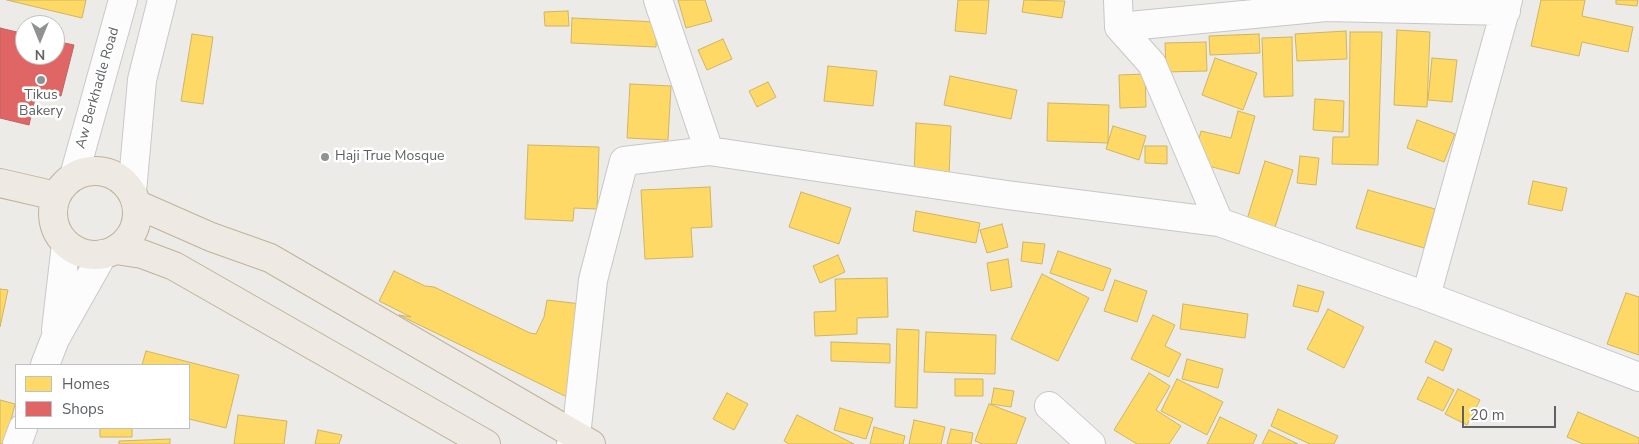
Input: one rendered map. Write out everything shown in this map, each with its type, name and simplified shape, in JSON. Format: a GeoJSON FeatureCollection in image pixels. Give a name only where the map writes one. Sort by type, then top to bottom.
{"type":"FeatureCollection","features":[{"type":"Feature","properties":{"kind":"highway"},"geometry":{"type":"LineString","coordinates":[[110,252],[126,241],[134,230],[137,218],[134,198],[123,182],[112,175],[99,171],[86,172],[65,186],[52,208],[58,234],[66,244],[90,255],[110,252],[142,254],[174,266],[486,444]]}},
{"type":"Feature","properties":{"kind":"highway"},"geometry":{"type":"LineString","coordinates":[[0,183],[65,186]]}},
{"type":"Feature","properties":{"kind":"highway"},"geometry":{"type":"LineString","coordinates":[[134,198],[211,237],[270,258],[579,441]]}},
{"type":"Feature","properties":{"kind":"street","name":"Aw Berkhadle Road"},"geometry":{"type":"LineString","coordinates":[[65,186],[123,0]]}},
{"type":"Feature","properties":{"kind":"street"},"geometry":{"type":"LineString","coordinates":[[134,198],[142,80],[162,0]]}},
{"type":"Feature","properties":{"kind":"street"},"geometry":{"type":"LineString","coordinates":[[658,0],[709,151]]}},
{"type":"Feature","properties":{"kind":"street"},"geometry":{"type":"LineString","coordinates":[[1118,0],[1119,27],[1152,64],[1219,222]]}},
{"type":"Feature","properties":{"kind":"street"},"geometry":{"type":"LineString","coordinates":[[1119,27],[1326,7],[1507,5],[1426,296]]}},
{"type":"Feature","properties":{"kind":"street"},"geometry":{"type":"LineString","coordinates":[[579,441],[593,280],[624,161],[709,151],[1007,195],[1219,222],[1426,296],[1639,377]]}},
{"type":"Feature","properties":{"kind":"street"},"geometry":{"type":"LineString","coordinates":[[55,339],[66,244]]}},
{"type":"Feature","properties":{"kind":"street"},"geometry":{"type":"LineString","coordinates":[[45,364],[55,339],[110,252]]}},
{"type":"Feature","properties":{"kind":"street"},"geometry":{"type":"LineString","coordinates":[[1049,406],[1091,444]]}},
{"type":"Feature","properties":{"kind":"street"},"geometry":{"type":"LineString","coordinates":[[17,444],[23,429]]}},
{"type":"Feature","properties":{"kind":"building: Homes"},"geometry":{"type":"Polygon","coordinates":[[[7,0],[86,0],[82,18],[7,0]]]}},
{"type":"Feature","properties":{"kind":"building: Homes"},"geometry":{"type":"Polygon","coordinates":[[[678,0],[705,0],[712,21],[686,28],[678,0]]]}},
{"type":"Feature","properties":{"kind":"building: Homes"},"geometry":{"type":"Polygon","coordinates":[[[958,0],[989,0],[986,34],[955,31],[958,0]]]}},
{"type":"Feature","properties":{"kind":"building: Homes"},"geometry":{"type":"Polygon","coordinates":[[[1024,0],[1065,1],[1062,18],[1022,12],[1024,0]]]}},
{"type":"Feature","properties":{"kind":"building: Homes"},"geometry":{"type":"Polygon","coordinates":[[[1541,0],[1585,0],[1582,16],[1633,27],[1628,52],[1582,42],[1579,56],[1531,46],[1541,0]]]}},
{"type":"Feature","properties":{"kind":"building: Homes"},"geometry":{"type":"Polygon","coordinates":[[[1616,0],[1638,0],[1637,6],[1616,4],[1616,0]]]}},
{"type":"Feature","properties":{"kind":"building: Homes"},"geometry":{"type":"Polygon","coordinates":[[[568,11],[569,26],[545,26],[544,12],[568,11]]]}},
{"type":"Feature","properties":{"kind":"building: Homes"},"geometry":{"type":"Polygon","coordinates":[[[572,18],[657,22],[656,47],[571,43],[572,18]]]}},
{"type":"Feature","properties":{"kind":"building: Homes"},"geometry":{"type":"Polygon","coordinates":[[[1397,30],[1430,32],[1427,107],[1394,105],[1397,30]]]}},
{"type":"Feature","properties":{"kind":"building: Homes"},"geometry":{"type":"Polygon","coordinates":[[[1346,31],[1347,59],[1297,61],[1295,34],[1346,31]]]}},
{"type":"Feature","properties":{"kind":"building: Homes"},"geometry":{"type":"Polygon","coordinates":[[[1350,32],[1382,32],[1378,165],[1332,164],[1333,137],[1349,137],[1350,32]]]}},
{"type":"Feature","properties":{"kind":"building: Homes"},"geometry":{"type":"Polygon","coordinates":[[[192,34],[213,37],[203,104],[181,101],[192,34]]]}},
{"type":"Feature","properties":{"kind":"building: Homes"},"geometry":{"type":"Polygon","coordinates":[[[1259,34],[1260,53],[1210,55],[1209,36],[1259,34]]]}},
{"type":"Feature","properties":{"kind":"building: Homes"},"geometry":{"type":"Polygon","coordinates":[[[1292,37],[1293,96],[1264,97],[1262,38],[1292,37]]]}},
{"type":"Feature","properties":{"kind":"building: Homes"},"geometry":{"type":"Polygon","coordinates":[[[723,39],[732,59],[707,70],[698,50],[723,39]]]}},
{"type":"Feature","properties":{"kind":"building: Homes"},"geometry":{"type":"Polygon","coordinates":[[[1206,42],[1207,71],[1166,72],[1165,43],[1206,42]]]}},
{"type":"Feature","properties":{"kind":"building: Homes"},"geometry":{"type":"Polygon","coordinates":[[[1215,58],[1257,73],[1243,110],[1202,95],[1215,58]]]}},
{"type":"Feature","properties":{"kind":"building: Homes"},"geometry":{"type":"Polygon","coordinates":[[[1432,58],[1457,60],[1452,102],[1428,100],[1432,58]]]}},
{"type":"Feature","properties":{"kind":"building: Homes"},"geometry":{"type":"Polygon","coordinates":[[[828,66],[877,71],[873,106],[824,101],[828,66]]]}},
{"type":"Feature","properties":{"kind":"building: Homes"},"geometry":{"type":"Polygon","coordinates":[[[1145,74],[1146,107],[1120,108],[1119,75],[1145,74]]]}},
{"type":"Feature","properties":{"kind":"building: Homes"},"geometry":{"type":"Polygon","coordinates":[[[950,76],[1017,90],[1011,119],[944,105],[950,76]]]}},
{"type":"Feature","properties":{"kind":"building: Homes"},"geometry":{"type":"Polygon","coordinates":[[[768,82],[776,97],[757,107],[749,91],[768,82]]]}},
{"type":"Feature","properties":{"kind":"building: Homes"},"geometry":{"type":"Polygon","coordinates":[[[630,84],[671,86],[668,140],[627,138],[630,84]]]}},
{"type":"Feature","properties":{"kind":"building: Homes"},"geometry":{"type":"Polygon","coordinates":[[[1315,99],[1344,101],[1343,132],[1313,130],[1315,99]]]}},
{"type":"Feature","properties":{"kind":"building: Homes"},"geometry":{"type":"Polygon","coordinates":[[[1048,103],[1109,105],[1108,143],[1047,141],[1048,103]]]}},
{"type":"Feature","properties":{"kind":"building: Homes"},"geometry":{"type":"Polygon","coordinates":[[[1238,111],[1255,116],[1239,174],[1193,162],[1201,131],[1231,138],[1238,111]]]}},
{"type":"Feature","properties":{"kind":"building: Homes"},"geometry":{"type":"Polygon","coordinates":[[[1417,120],[1455,134],[1444,162],[1407,148],[1417,120]]]}},
{"type":"Feature","properties":{"kind":"building: Homes"},"geometry":{"type":"Polygon","coordinates":[[[916,123],[951,126],[949,176],[914,174],[916,123]]]}},
{"type":"Feature","properties":{"kind":"building: Homes"},"geometry":{"type":"Polygon","coordinates":[[[1113,126],[1146,136],[1139,160],[1106,149],[1113,126]]]}},
{"type":"Feature","properties":{"kind":"building: Homes"},"geometry":{"type":"Polygon","coordinates":[[[528,145],[599,147],[597,209],[574,208],[573,221],[525,219],[528,145]]]}},
{"type":"Feature","properties":{"kind":"building: Homes"},"geometry":{"type":"Polygon","coordinates":[[[1145,146],[1167,146],[1167,164],[1145,163],[1145,146]]]}},
{"type":"Feature","properties":{"kind":"building: Homes"},"geometry":{"type":"Polygon","coordinates":[[[1300,156],[1319,158],[1316,185],[1297,183],[1300,156]]]}},
{"type":"Feature","properties":{"kind":"building: Homes"},"geometry":{"type":"Polygon","coordinates":[[[1265,161],[1293,170],[1272,237],[1244,229],[1265,161]]]}},
{"type":"Feature","properties":{"kind":"building: Homes"},"geometry":{"type":"Polygon","coordinates":[[[1533,181],[1567,188],[1562,211],[1528,204],[1533,181]]]}},
{"type":"Feature","properties":{"kind":"building: Homes"},"geometry":{"type":"Polygon","coordinates":[[[710,187],[712,227],[691,228],[693,257],[645,259],[641,190],[710,187]]]}},
{"type":"Feature","properties":{"kind":"building: Homes"},"geometry":{"type":"Polygon","coordinates":[[[1368,190],[1435,209],[1424,248],[1356,228],[1368,190]]]}},
{"type":"Feature","properties":{"kind":"building: Homes"},"geometry":{"type":"Polygon","coordinates":[[[801,192],[851,208],[839,244],[789,227],[801,192]]]}},
{"type":"Feature","properties":{"kind":"building: Homes"},"geometry":{"type":"Polygon","coordinates":[[[916,211],[980,223],[976,243],[913,231],[916,211]]]}},
{"type":"Feature","properties":{"kind":"building: Homes"},"geometry":{"type":"Polygon","coordinates":[[[1002,224],[1008,247],[987,253],[980,230],[1002,224]]]}},
{"type":"Feature","properties":{"kind":"building: Homes"},"geometry":{"type":"Polygon","coordinates":[[[1023,242],[1045,244],[1042,264],[1021,261],[1023,242]]]}},
{"type":"Feature","properties":{"kind":"building: Homes"},"geometry":{"type":"Polygon","coordinates":[[[1058,251],[1111,269],[1103,291],[1050,273],[1058,251]]]}},
{"type":"Feature","properties":{"kind":"building: Homes"},"geometry":{"type":"Polygon","coordinates":[[[838,255],[845,272],[820,283],[813,266],[838,255]]]}},
{"type":"Feature","properties":{"kind":"building: Homes"},"geometry":{"type":"Polygon","coordinates":[[[1008,259],[1012,287],[991,291],[987,263],[1008,259]]]}},
{"type":"Feature","properties":{"kind":"building: Homes"},"geometry":{"type":"Polygon","coordinates":[[[394,271],[425,286],[434,287],[530,333],[536,334],[544,317],[547,300],[581,304],[569,398],[399,315],[411,317],[379,301],[394,271]]]}},
{"type":"Feature","properties":{"kind":"building: Homes"},"geometry":{"type":"Polygon","coordinates":[[[1042,274],[1089,298],[1058,361],[1011,339],[1042,274]]]}},
{"type":"Feature","properties":{"kind":"building: Homes"},"geometry":{"type":"Polygon","coordinates":[[[887,278],[888,317],[857,318],[857,334],[815,336],[814,312],[836,311],[835,279],[887,278]]]}},
{"type":"Feature","properties":{"kind":"building: Homes"},"geometry":{"type":"Polygon","coordinates":[[[1115,280],[1147,291],[1137,322],[1104,311],[1115,280]]]}},
{"type":"Feature","properties":{"kind":"building: Homes"},"geometry":{"type":"Polygon","coordinates":[[[1298,285],[1324,292],[1318,312],[1293,306],[1298,285]]]}},
{"type":"Feature","properties":{"kind":"building: Homes"},"geometry":{"type":"Polygon","coordinates":[[[0,289],[8,290],[0,327],[0,289]]]}},
{"type":"Feature","properties":{"kind":"building: Homes"},"geometry":{"type":"Polygon","coordinates":[[[1626,293],[1639,297],[1639,355],[1607,344],[1626,293]]]}},
{"type":"Feature","properties":{"kind":"building: Homes"},"geometry":{"type":"Polygon","coordinates":[[[1183,304],[1248,314],[1245,338],[1180,329],[1183,304]]]}},
{"type":"Feature","properties":{"kind":"building: Homes"},"geometry":{"type":"Polygon","coordinates":[[[1328,309],[1364,327],[1344,368],[1307,349],[1328,309]]]}},
{"type":"Feature","properties":{"kind":"building: Homes"},"geometry":{"type":"Polygon","coordinates":[[[1153,315],[1175,325],[1165,346],[1181,354],[1169,377],[1131,359],[1153,315]]]}},
{"type":"Feature","properties":{"kind":"building: Homes"},"geometry":{"type":"Polygon","coordinates":[[[897,329],[919,330],[917,408],[895,407],[897,329]]]}},
{"type":"Feature","properties":{"kind":"building: Homes"},"geometry":{"type":"Polygon","coordinates":[[[926,332],[996,335],[995,374],[924,372],[926,332]]]}},
{"type":"Feature","properties":{"kind":"building: Homes"},"geometry":{"type":"Polygon","coordinates":[[[1435,341],[1452,349],[1443,371],[1425,362],[1435,341]]]}},
{"type":"Feature","properties":{"kind":"building: Homes"},"geometry":{"type":"Polygon","coordinates":[[[831,342],[890,344],[890,363],[831,361],[831,342]]]}},
{"type":"Feature","properties":{"kind":"building: Homes"},"geometry":{"type":"Polygon","coordinates":[[[146,351],[239,375],[226,428],[190,419],[190,364],[142,364],[146,351]]]}},
{"type":"Feature","properties":{"kind":"building: Homes"},"geometry":{"type":"Polygon","coordinates":[[[1187,359],[1223,369],[1218,388],[1182,379],[1187,359]]]}},
{"type":"Feature","properties":{"kind":"building: Homes"},"geometry":{"type":"Polygon","coordinates":[[[1149,373],[1170,386],[1156,410],[1181,426],[1169,444],[1137,444],[1114,430],[1149,373]]]}},
{"type":"Feature","properties":{"kind":"building: Homes"},"geometry":{"type":"Polygon","coordinates":[[[1428,377],[1454,390],[1443,411],[1417,399],[1428,377]]]}},
{"type":"Feature","properties":{"kind":"building: Homes"},"geometry":{"type":"Polygon","coordinates":[[[955,379],[983,379],[983,396],[955,396],[955,379]]]}},
{"type":"Feature","properties":{"kind":"building: Homes"},"geometry":{"type":"Polygon","coordinates":[[[1177,379],[1223,402],[1207,435],[1161,411],[1177,379]]]}},
{"type":"Feature","properties":{"kind":"building: Homes"},"geometry":{"type":"Polygon","coordinates":[[[994,388],[1014,391],[1011,407],[991,404],[994,388]]]}},
{"type":"Feature","properties":{"kind":"building: Homes"},"geometry":{"type":"Polygon","coordinates":[[[1458,389],[1480,400],[1467,425],[1445,414],[1458,389]]]}},
{"type":"Feature","properties":{"kind":"building: Homes"},"geometry":{"type":"Polygon","coordinates":[[[727,393],[748,404],[734,430],[713,419],[727,393]]]}},
{"type":"Feature","properties":{"kind":"building: Homes"},"geometry":{"type":"Polygon","coordinates":[[[0,400],[15,404],[5,444],[0,444],[0,400]]]}},
{"type":"Feature","properties":{"kind":"building: Homes"},"geometry":{"type":"Polygon","coordinates":[[[989,404],[1026,418],[1016,444],[983,444],[975,441],[989,404]]]}},
{"type":"Feature","properties":{"kind":"building: Homes"},"geometry":{"type":"Polygon","coordinates":[[[840,408],[873,418],[866,439],[834,430],[840,408]]]}},
{"type":"Feature","properties":{"kind":"building: Homes"},"geometry":{"type":"Polygon","coordinates":[[[1278,409],[1338,436],[1334,444],[1310,444],[1271,426],[1278,409]]]}},
{"type":"Feature","properties":{"kind":"building: Homes"},"geometry":{"type":"Polygon","coordinates":[[[1578,412],[1639,438],[1639,444],[1583,444],[1567,437],[1578,412]]]}},
{"type":"Feature","properties":{"kind":"building: Homes"},"geometry":{"type":"Polygon","coordinates":[[[238,415],[287,421],[284,444],[234,444],[238,415]]]}},
{"type":"Feature","properties":{"kind":"building: Homes"},"geometry":{"type":"Polygon","coordinates":[[[797,415],[854,444],[789,444],[784,441],[797,415]]]}},
{"type":"Feature","properties":{"kind":"building: Homes"},"geometry":{"type":"Polygon","coordinates":[[[1220,417],[1257,435],[1253,444],[1207,444],[1220,417]]]}},
{"type":"Feature","properties":{"kind":"building: Homes"},"geometry":{"type":"Polygon","coordinates":[[[914,420],[945,427],[941,444],[909,444],[914,420]]]}},
{"type":"Feature","properties":{"kind":"building: Homes"},"geometry":{"type":"Polygon","coordinates":[[[874,427],[905,436],[903,444],[870,444],[874,427]]]}},
{"type":"Feature","properties":{"kind":"building: Homes"},"geometry":{"type":"Polygon","coordinates":[[[100,429],[132,429],[132,437],[100,437],[100,429]]]}},
{"type":"Feature","properties":{"kind":"building: Homes"},"geometry":{"type":"Polygon","coordinates":[[[951,429],[973,433],[971,444],[947,444],[951,429]]]}},
{"type":"Feature","properties":{"kind":"building: Homes"},"geometry":{"type":"Polygon","coordinates":[[[318,430],[342,435],[339,444],[315,444],[318,430]]]}},
{"type":"Feature","properties":{"kind":"building: Homes"},"geometry":{"type":"Polygon","coordinates":[[[1269,430],[1298,444],[1262,444],[1269,430]]]}},
{"type":"Feature","properties":{"kind":"building: Homes"},"geometry":{"type":"Polygon","coordinates":[[[170,439],[170,444],[119,444],[119,441],[170,439]]]}},
{"type":"Feature","properties":{"kind":"building: Shops"},"geometry":{"type":"Polygon","coordinates":[[[0,28],[15,32],[15,65],[65,65],[65,43],[74,45],[61,96],[37,90],[29,125],[0,118],[0,28]]]}},
{"type":"Feature","properties":{"kind":"place","name":"Tikus Bakery"},"geometry":{"type":"Point","coordinates":[41,80]}},
{"type":"Feature","properties":{"kind":"place","name":"Haji True Mosque"},"geometry":{"type":"Point","coordinates":[325,157]}}]}
